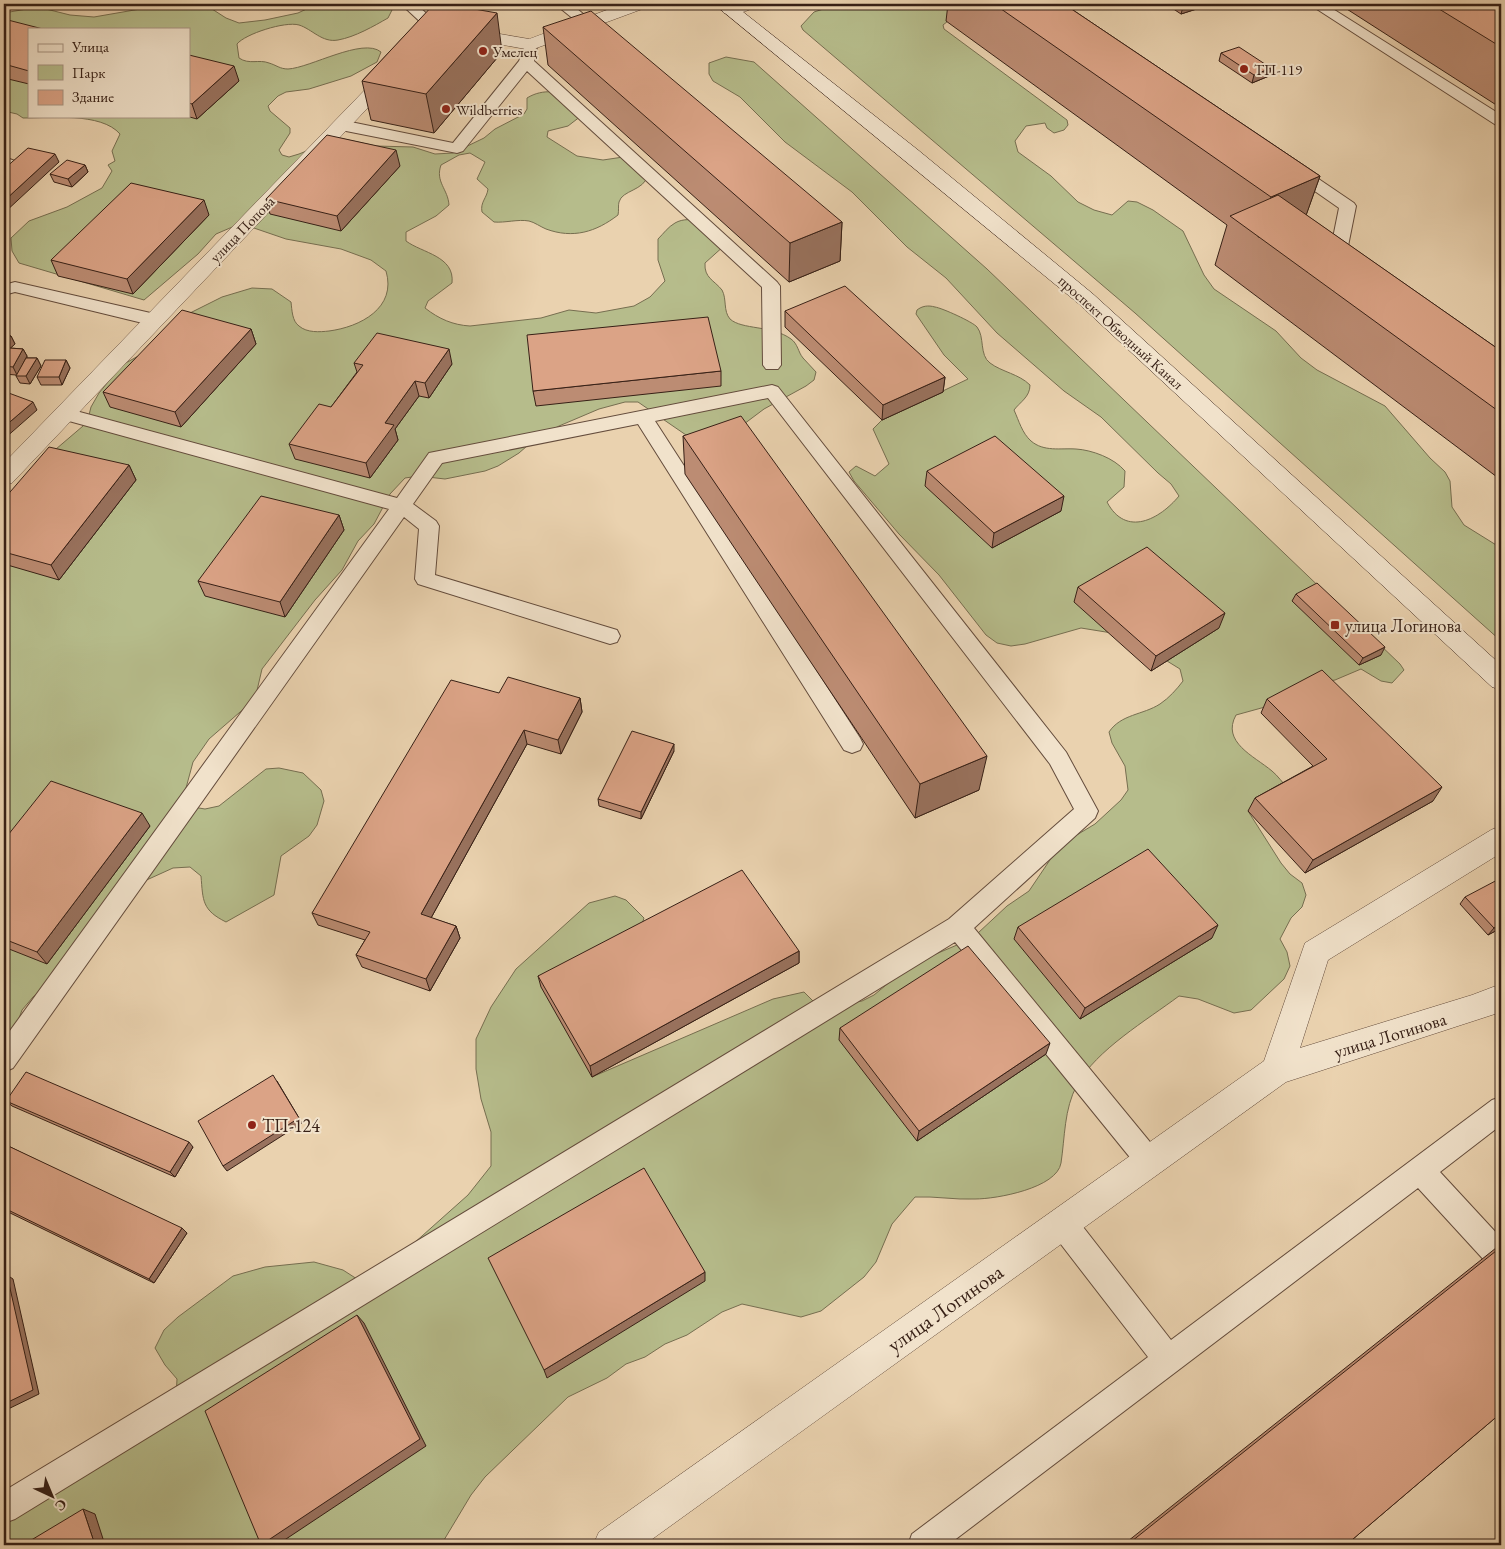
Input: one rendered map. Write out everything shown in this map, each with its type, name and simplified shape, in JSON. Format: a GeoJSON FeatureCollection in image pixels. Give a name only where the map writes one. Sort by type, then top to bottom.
{"type":"FeatureCollection","features":[{"type":"Feature","properties":{"kind":"street"},"geometry":{"type":"LineString","coordinates":[[421,42],[434,27],[529,54],[586,22],[640,4]]}},
{"type":"Feature","properties":{"kind":"street","name":"проспект Обводный Канал"},"geometry":{"type":"LineString","coordinates":[[734,6],[1086,299],[1501,680]]}},
{"type":"Feature","properties":{"kind":"street","name":"улица Попова"},"geometry":{"type":"LineString","coordinates":[[4,477],[401,63]]}},
{"type":"Feature","properties":{"kind":"street"},"geometry":{"type":"LineString","coordinates":[[1277,1070],[1316,952],[1501,838]]}},
{"type":"Feature","properties":{"kind":"street","name":"улица Логинова"},"geometry":{"type":"LineString","coordinates":[[612,1545],[1277,1070],[1473,1009],[1501,998]]}},
{"type":"Feature","properties":{"kind":"lane"},"geometry":{"type":"LineString","coordinates":[[408,4],[434,27]]}},
{"type":"Feature","properties":{"kind":"lane"},"geometry":{"type":"LineString","coordinates":[[562,4],[586,22]]}},
{"type":"Feature","properties":{"kind":"lane"},"geometry":{"type":"LineString","coordinates":[[1316,4],[1501,122]]}},
{"type":"Feature","properties":{"kind":"lane"},"geometry":{"type":"LineString","coordinates":[[341,125],[457,148],[529,54],[770,286],[772,366]]}},
{"type":"Feature","properties":{"kind":"lane"},"geometry":{"type":"LineString","coordinates":[[4,162],[8,164],[4,168]]}},
{"type":"Feature","properties":{"kind":"lane"},"geometry":{"type":"LineString","coordinates":[[1282,162],[1348,206],[1339,248],[1371,271]]}},
{"type":"Feature","properties":{"kind":"lane"},"geometry":{"type":"LineString","coordinates":[[4,290],[16,287],[155,320]]}},
{"type":"Feature","properties":{"kind":"lane"},"geometry":{"type":"LineString","coordinates":[[4,1060],[436,458],[772,392],[1058,758],[1087,812],[958,927],[4,1508]]}},
{"type":"Feature","properties":{"kind":"lane"},"geometry":{"type":"LineString","coordinates":[[65,414],[402,506],[429,526],[425,579],[610,636]]}},
{"type":"Feature","properties":{"kind":"lane"},"geometry":{"type":"LineString","coordinates":[[642,417],[852,744]]}},
{"type":"Feature","properties":{"kind":"lane"},"geometry":{"type":"LineString","coordinates":[[958,927],[1150,1162]]}},
{"type":"Feature","properties":{"kind":"lane"},"geometry":{"type":"LineString","coordinates":[[923,1545],[1501,1109]]}},
{"type":"Feature","properties":{"kind":"lane"},"geometry":{"type":"LineString","coordinates":[[1420,1170],[1494,1250]]}},
{"type":"Feature","properties":{"kind":"lane"},"geometry":{"type":"LineString","coordinates":[[1063,1224],[1168,1360]]}},
{"type":"Feature","properties":{"kind":"green space"},"geometry":{"type":"Polygon","coordinates":[[[169,4],[188,4],[212,9],[226,18],[239,23],[298,13],[317,4],[395,4],[388,18],[344,39],[327,39],[304,27],[293,24],[256,33],[237,44],[239,58],[243,60],[265,62],[288,69],[362,48],[373,48],[381,52],[377,62],[351,76],[309,89],[286,92],[278,96],[268,106],[270,111],[290,128],[290,133],[279,150],[282,155],[289,157],[339,138],[376,146],[413,147],[435,154],[453,153],[484,138],[495,129],[524,114],[527,109],[527,98],[539,93],[552,92],[565,94],[577,100],[581,116],[568,126],[548,131],[547,137],[577,156],[603,160],[630,156],[648,175],[642,184],[621,198],[618,215],[610,221],[593,230],[566,233],[546,229],[529,221],[494,222],[482,212],[482,205],[488,189],[477,179],[485,162],[470,153],[459,155],[441,165],[441,181],[449,205],[436,216],[406,232],[406,241],[443,261],[452,274],[452,283],[428,301],[425,308],[446,321],[470,326],[541,318],[569,310],[596,313],[634,306],[650,297],[665,281],[658,260],[658,239],[668,228],[681,220],[696,220],[718,229],[728,239],[725,245],[705,263],[705,268],[708,275],[722,290],[726,312],[730,319],[742,325],[775,332],[791,339],[803,358],[816,372],[814,380],[806,386],[764,409],[728,436],[686,435],[638,402],[625,402],[599,409],[559,426],[535,439],[519,453],[498,466],[485,471],[445,479],[419,476],[405,478],[390,494],[374,524],[358,541],[342,570],[315,600],[262,669],[255,699],[209,739],[193,762],[186,788],[186,799],[193,807],[205,809],[219,806],[266,769],[279,768],[303,773],[321,790],[324,801],[317,825],[309,836],[281,856],[274,895],[226,922],[208,909],[203,898],[201,876],[190,867],[173,868],[140,883],[71,962],[33,997],[22,1010],[4,1060],[4,501],[49,455],[83,426],[82,418],[89,415],[99,393],[122,365],[142,354],[186,315],[222,297],[252,288],[272,289],[291,302],[294,318],[299,326],[310,331],[329,331],[353,325],[373,313],[381,305],[386,295],[388,284],[386,271],[371,260],[341,249],[286,239],[248,226],[237,225],[216,234],[198,254],[144,300],[19,263],[12,251],[11,238],[29,221],[67,207],[102,188],[112,171],[108,165],[115,161],[112,151],[120,134],[100,122],[74,118],[190,118],[190,28],[28,28],[28,118],[23,118],[17,114],[4,111],[4,13],[38,7],[70,15],[94,17],[169,4]]]}},
{"type":"Feature","properties":{"kind":"green space"},"geometry":{"type":"Polygon","coordinates":[[[839,4],[982,4],[948,21],[943,25],[944,29],[1067,120],[1068,125],[1064,130],[1054,133],[1047,128],[1045,123],[1026,126],[1015,141],[1018,152],[1051,176],[1078,202],[1094,210],[1112,215],[1128,201],[1137,202],[1153,210],[1183,231],[1204,275],[1214,289],[1276,331],[1301,358],[1317,370],[1385,406],[1430,458],[1445,472],[1450,481],[1452,507],[1464,525],[1501,548],[1501,641],[1135,313],[803,30],[801,26],[814,12],[839,4]]]}},
{"type":"Feature","properties":{"kind":"green space"},"geometry":{"type":"Polygon","coordinates":[[[726,57],[754,62],[987,269],[1400,664],[1404,670],[1392,683],[1381,681],[1361,669],[1335,680],[1295,687],[1265,707],[1236,715],[1233,733],[1236,741],[1249,754],[1274,773],[1288,789],[1248,811],[1281,863],[1290,874],[1302,883],[1306,895],[1302,907],[1291,918],[1280,939],[1287,952],[1290,966],[1284,979],[1251,1010],[1234,1013],[1198,999],[1179,996],[1123,1036],[1096,1060],[1077,1085],[1067,1113],[1061,1163],[1057,1172],[1049,1179],[1025,1190],[997,1197],[968,1199],[915,1197],[892,1224],[876,1262],[864,1277],[821,1311],[801,1317],[742,1304],[722,1312],[687,1335],[665,1344],[645,1357],[626,1364],[607,1378],[568,1397],[485,1477],[471,1495],[441,1545],[4,1545],[4,1515],[176,1399],[177,1379],[165,1365],[155,1348],[164,1330],[178,1317],[233,1276],[265,1267],[314,1262],[343,1270],[357,1279],[413,1244],[468,1195],[491,1166],[491,1132],[481,1099],[476,1069],[476,1039],[491,1007],[516,969],[589,903],[615,896],[626,900],[644,918],[592,1077],[773,999],[804,992],[820,1008],[862,1001],[874,995],[897,976],[931,956],[957,945],[978,933],[1007,906],[1029,891],[1056,851],[1075,836],[1095,824],[1121,800],[1128,790],[1125,766],[1112,743],[1109,732],[1126,718],[1160,704],[1183,681],[1180,669],[1141,645],[1112,633],[1081,628],[1025,644],[1011,646],[997,643],[986,635],[939,575],[899,534],[854,481],[849,472],[856,466],[875,476],[889,464],[873,429],[882,420],[968,379],[944,355],[916,314],[917,310],[930,306],[950,312],[977,327],[987,360],[995,366],[1021,378],[1030,385],[1027,396],[1014,410],[1023,431],[1031,441],[1041,447],[1076,449],[1096,453],[1115,462],[1125,471],[1124,487],[1107,502],[1115,513],[1133,522],[1143,521],[1162,512],[1179,496],[1171,484],[1101,417],[1064,391],[997,333],[946,278],[907,247],[852,192],[785,142],[740,97],[713,81],[709,74],[709,63],[726,57]]]}},
{"type":"Feature","properties":{"kind":"building"},"geometry":{"type":"Polygon","coordinates":[[[434,4],[446,4],[497,13],[426,94],[362,81],[434,4]]]}},
{"type":"Feature","properties":{"kind":"building"},"geometry":{"type":"Polygon","coordinates":[[[994,4],[1064,4],[1320,176],[1271,197],[994,4]]]}},
{"type":"Feature","properties":{"kind":"building"},"geometry":{"type":"Polygon","coordinates":[[[1179,4],[1191,4],[1183,7],[1179,4]]]}},
{"type":"Feature","properties":{"kind":"building"},"geometry":{"type":"Polygon","coordinates":[[[1431,4],[1501,5],[1501,47],[1431,4]]]}},
{"type":"Feature","properties":{"kind":"building"},"geometry":{"type":"Polygon","coordinates":[[[591,11],[842,222],[790,243],[543,27],[591,11]]]}},
{"type":"Feature","properties":{"kind":"building"},"geometry":{"type":"Polygon","coordinates":[[[4,19],[39,28],[28,28],[28,71],[4,64],[4,19]]]}},
{"type":"Feature","properties":{"kind":"building"},"geometry":{"type":"Polygon","coordinates":[[[1239,47],[1271,68],[1254,75],[1221,53],[1239,47]]]}},
{"type":"Feature","properties":{"kind":"building"},"geometry":{"type":"Polygon","coordinates":[[[190,55],[234,66],[192,104],[190,103],[190,55]]]}},
{"type":"Feature","properties":{"kind":"building"},"geometry":{"type":"Polygon","coordinates":[[[327,135],[396,150],[337,216],[266,199],[327,135]]]}},
{"type":"Feature","properties":{"kind":"building"},"geometry":{"type":"Polygon","coordinates":[[[28,148],[55,154],[4,201],[4,169],[28,148]]]}},
{"type":"Feature","properties":{"kind":"building"},"geometry":{"type":"Polygon","coordinates":[[[67,160],[85,165],[68,179],[50,174],[67,160]]]}},
{"type":"Feature","properties":{"kind":"building"},"geometry":{"type":"Polygon","coordinates":[[[131,183],[204,200],[127,279],[51,260],[131,183]]]}},
{"type":"Feature","properties":{"kind":"building"},"geometry":{"type":"Polygon","coordinates":[[[1278,195],[1501,351],[1501,413],[1230,216],[1278,195]]]}},
{"type":"Feature","properties":{"kind":"building"},"geometry":{"type":"Polygon","coordinates":[[[845,286],[945,377],[883,405],[785,311],[845,286]]]}},
{"type":"Feature","properties":{"kind":"building"},"geometry":{"type":"Polygon","coordinates":[[[182,310],[251,329],[175,412],[103,392],[182,310]]]}},
{"type":"Feature","properties":{"kind":"building"},"geometry":{"type":"Polygon","coordinates":[[[708,317],[721,371],[533,391],[527,335],[708,317]]]}},
{"type":"Feature","properties":{"kind":"building"},"geometry":{"type":"Polygon","coordinates":[[[377,333],[449,349],[425,383],[415,381],[385,423],[394,425],[366,463],[289,444],[319,404],[331,407],[363,365],[354,363],[377,333]]]}},
{"type":"Feature","properties":{"kind":"building"},"geometry":{"type":"Polygon","coordinates":[[[4,334],[11,336],[4,342],[4,334]]]}},
{"type":"Feature","properties":{"kind":"building"},"geometry":{"type":"Polygon","coordinates":[[[9,348],[23,349],[13,367],[4,366],[4,357],[9,348]]]}},
{"type":"Feature","properties":{"kind":"building"},"geometry":{"type":"Polygon","coordinates":[[[26,358],[37,358],[26,376],[16,376],[26,358]]]}},
{"type":"Feature","properties":{"kind":"building"},"geometry":{"type":"Polygon","coordinates":[[[45,360],[66,360],[59,377],[37,377],[45,360]]]}},
{"type":"Feature","properties":{"kind":"building"},"geometry":{"type":"Polygon","coordinates":[[[6,392],[33,402],[4,427],[4,394],[6,392]]]}},
{"type":"Feature","properties":{"kind":"building"},"geometry":{"type":"Polygon","coordinates":[[[741,416],[987,756],[920,784],[683,436],[741,416]]]}},
{"type":"Feature","properties":{"kind":"building"},"geometry":{"type":"Polygon","coordinates":[[[995,436],[1064,496],[994,533],[927,471],[995,436]]]}},
{"type":"Feature","properties":{"kind":"building"},"geometry":{"type":"Polygon","coordinates":[[[49,447],[129,465],[51,565],[4,552],[4,499],[49,447]]]}},
{"type":"Feature","properties":{"kind":"building"},"geometry":{"type":"Polygon","coordinates":[[[261,496],[339,515],[280,602],[198,581],[261,496]]]}},
{"type":"Feature","properties":{"kind":"building"},"geometry":{"type":"Polygon","coordinates":[[[1147,547],[1225,613],[1156,656],[1078,587],[1147,547]]]}},
{"type":"Feature","properties":{"kind":"building"},"geometry":{"type":"Polygon","coordinates":[[[1317,583],[1385,647],[1363,658],[1296,594],[1317,583]]]}},
{"type":"Feature","properties":{"kind":"building"},"geometry":{"type":"Polygon","coordinates":[[[1322,670],[1442,787],[1313,860],[1255,798],[1327,759],[1267,699],[1322,670]]]}},
{"type":"Feature","properties":{"kind":"building"},"geometry":{"type":"Polygon","coordinates":[[[508,677],[580,698],[558,740],[524,730],[421,914],[456,926],[426,979],[356,955],[370,932],[312,913],[451,680],[499,693],[508,677]]]}},
{"type":"Feature","properties":{"kind":"building"},"geometry":{"type":"Polygon","coordinates":[[[632,731],[674,744],[641,812],[598,799],[632,731]]]}},
{"type":"Feature","properties":{"kind":"building"},"geometry":{"type":"Polygon","coordinates":[[[51,781],[142,813],[37,952],[4,939],[4,840],[51,781]]]}},
{"type":"Feature","properties":{"kind":"building"},"geometry":{"type":"Polygon","coordinates":[[[1148,849],[1218,925],[1085,1008],[1018,927],[1148,849]]]}},
{"type":"Feature","properties":{"kind":"building"},"geometry":{"type":"Polygon","coordinates":[[[742,870],[799,951],[590,1066],[538,976],[742,870]]]}},
{"type":"Feature","properties":{"kind":"building"},"geometry":{"type":"Polygon","coordinates":[[[1501,878],[1501,924],[1494,928],[1465,897],[1501,878]]]}},
{"type":"Feature","properties":{"kind":"building"},"geometry":{"type":"Polygon","coordinates":[[[968,946],[1050,1043],[919,1131],[840,1028],[968,946]]]}},
{"type":"Feature","properties":{"kind":"building"},"geometry":{"type":"Polygon","coordinates":[[[26,1072],[189,1142],[170,1172],[6,1101],[26,1072]]]}},
{"type":"Feature","properties":{"kind":"building","name":"ТП-124"},"geometry":{"type":"Polygon","coordinates":[[[273,1075],[299,1118],[223,1166],[198,1121],[273,1075]]]}},
{"type":"Feature","properties":{"kind":"building"},"geometry":{"type":"Polygon","coordinates":[[[4,1144],[182,1228],[149,1279],[4,1208],[4,1144]]]}},
{"type":"Feature","properties":{"kind":"building"},"geometry":{"type":"Polygon","coordinates":[[[644,1168],[705,1272],[544,1370],[488,1258],[644,1168]]]}},
{"type":"Feature","properties":{"kind":"building"},"geometry":{"type":"Polygon","coordinates":[[[1501,1247],[1501,1413],[1346,1545],[1127,1545],[1501,1247]]]}},
{"type":"Feature","properties":{"kind":"building"},"geometry":{"type":"Polygon","coordinates":[[[7,1275],[33,1390],[4,1404],[4,1276],[7,1275]]]}},
{"type":"Feature","properties":{"kind":"building"},"geometry":{"type":"Polygon","coordinates":[[[357,1315],[420,1439],[261,1545],[205,1411],[357,1315]]]}},
{"type":"Feature","properties":{"kind":"building"},"geometry":{"type":"Polygon","coordinates":[[[83,1509],[95,1545],[23,1545],[83,1509]]]}},
{"type":"Feature","properties":{"kind":"place","name":"Умелец"},"geometry":{"type":"Point","coordinates":[483,51]}},
{"type":"Feature","properties":{"kind":"place","name":"ТП-119"},"geometry":{"type":"Point","coordinates":[1244,69]}},
{"type":"Feature","properties":{"kind":"place","name":"Wildberries"},"geometry":{"type":"Point","coordinates":[446,109]}},
{"type":"Feature","properties":{"kind":"place","name":"улица Логинова"},"geometry":{"type":"Point","coordinates":[1335,625]}},
{"type":"Feature","properties":{"kind":"place","name":"ТП-124"},"geometry":{"type":"Point","coordinates":[252,1125]}}]}
